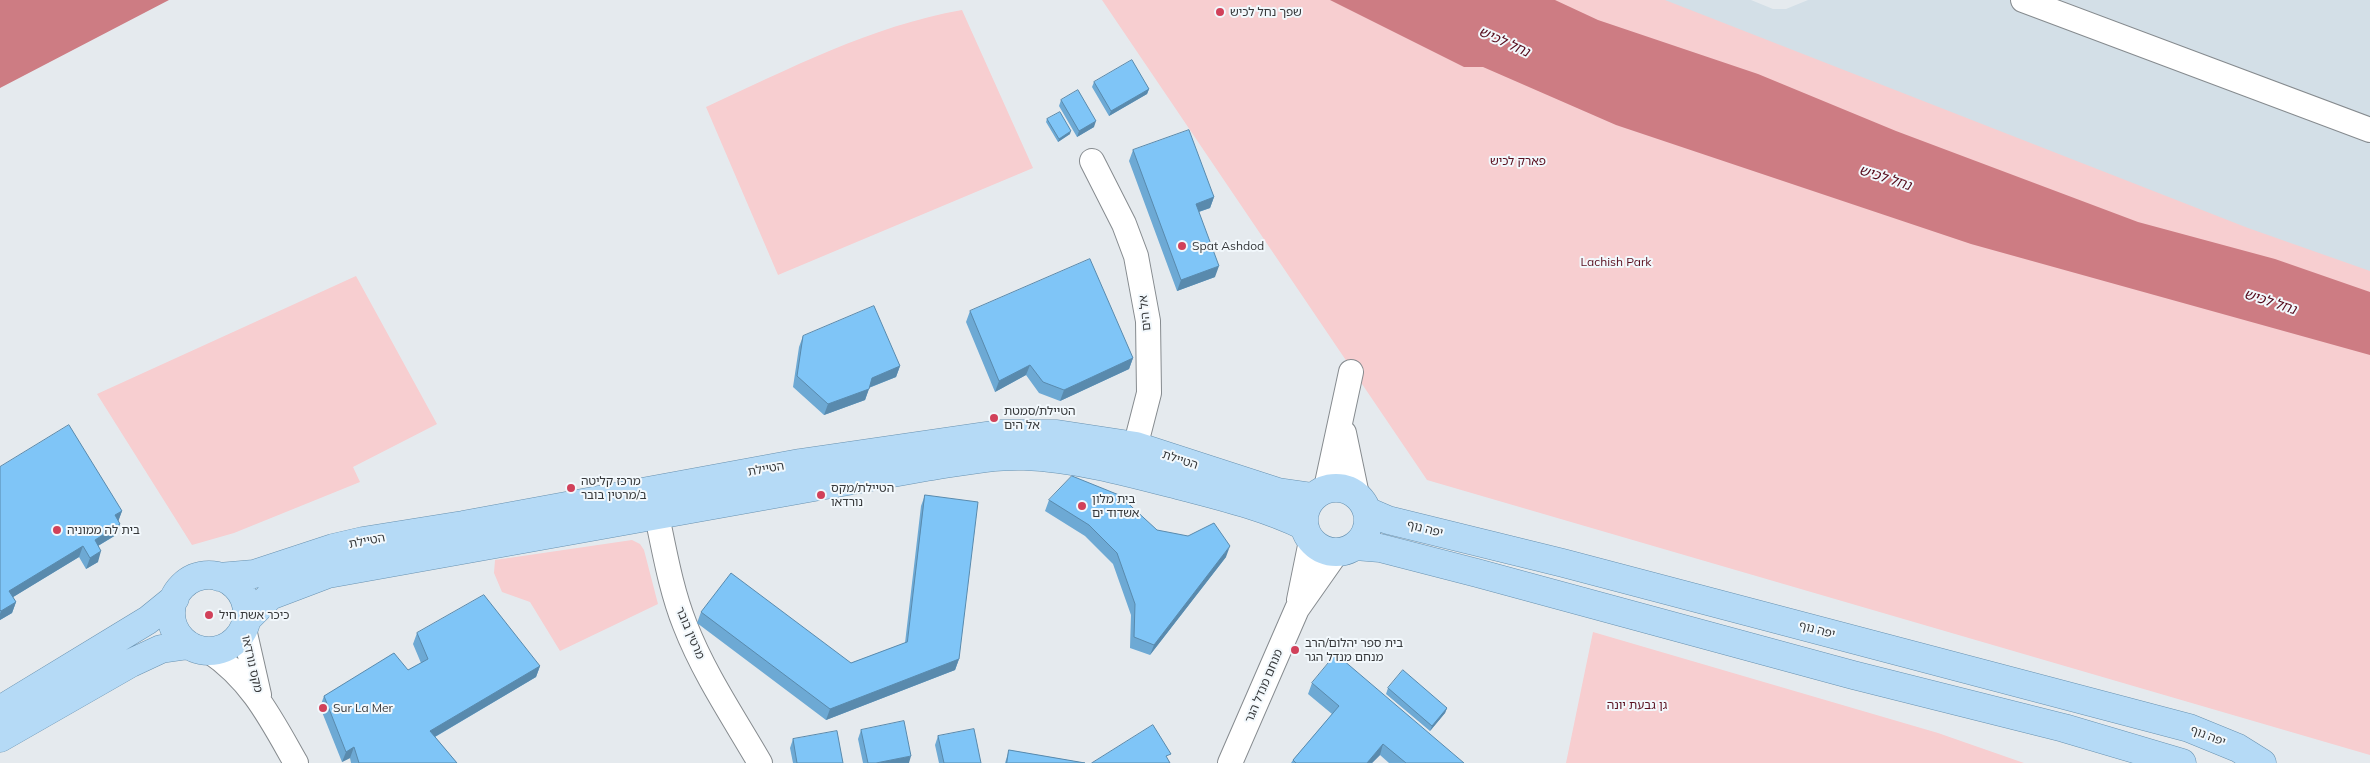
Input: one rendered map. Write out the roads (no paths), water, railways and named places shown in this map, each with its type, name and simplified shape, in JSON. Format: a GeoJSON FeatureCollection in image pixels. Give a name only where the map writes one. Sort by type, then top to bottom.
{"type":"FeatureCollection","features":[{"type":"Feature","properties":{"kind":"main road","name":"הטיילת"},"geometry":{"type":"LineString","coordinates":[[245,624],[270,596],[328,574],[654,503],[810,462],[999,434],[1057,434],[1136,446],[1278,492],[1320,493]]}},
{"type":"Feature","properties":{"kind":"main road","name":"הטיילת"},"geometry":{"type":"LineString","coordinates":[[219,577],[254,574],[333,548],[363,541],[463,525],[654,503],[994,458],[1024,456],[1054,459],[1129,473],[1232,500],[1282,516],[1308,533]]}},
{"type":"Feature","properties":{"kind":"main road"},"geometry":{"type":"LineString","coordinates":[[1346,549],[1367,531],[1362,503],[1343,488],[1320,493],[1305,509],[1308,533],[1327,551],[1380,548],[1478,572],[1852,675],[2064,728],[2182,763]]}},
{"type":"Feature","properties":{"kind":"main road","name":"יפה נוף"},"geometry":{"type":"LineString","coordinates":[[1362,503],[1388,520],[1563,563],[2188,728],[2238,748],[2262,763]]}},
{"type":"Feature","properties":{"kind":"main road"},"geometry":{"type":"LineString","coordinates":[[0,738],[131,663],[161,649],[199,648],[230,645],[245,624],[244,597],[229,581],[219,577],[208,575],[193,579],[180,589],[175,598],[172,619],[175,629],[199,648]]}},
{"type":"Feature","properties":{"kind":"main road"},"geometry":{"type":"LineString","coordinates":[[0,710],[148,620],[175,598]]}},
{"type":"Feature","properties":{"kind":"street"},"geometry":{"type":"LineString","coordinates":[[2027,1],[2370,130]]}},
{"type":"Feature","properties":{"kind":"street","name":"אל הים"},"geometry":{"type":"LineString","coordinates":[[1092,160],[1124,224],[1136,256],[1148,321],[1149,393],[1129,473]]}},
{"type":"Feature","properties":{"kind":"street"},"geometry":{"type":"LineString","coordinates":[[1320,493],[1341,418],[1351,372]]}},
{"type":"Feature","properties":{"kind":"street"},"geometry":{"type":"LineString","coordinates":[[1341,418],[1362,503]]}},
{"type":"Feature","properties":{"kind":"street","name":"מרטין בובר"},"geometry":{"type":"LineString","coordinates":[[654,503],[674,595],[685,624],[708,673],[760,763]]}},
{"type":"Feature","properties":{"kind":"street"},"geometry":{"type":"LineString","coordinates":[[1297,609],[1308,533]]}},
{"type":"Feature","properties":{"kind":"street"},"geometry":{"type":"LineString","coordinates":[[1297,609],[1346,549]]}},
{"type":"Feature","properties":{"kind":"street","name":"מנחם מנדל הגר"},"geometry":{"type":"LineString","coordinates":[[1230,763],[1297,609]]}},
{"type":"Feature","properties":{"kind":"street","name":"מקס נורדאו"},"geometry":{"type":"LineString","coordinates":[[245,624],[260,699]]}},
{"type":"Feature","properties":{"kind":"street","name":"מקס נורדאו"},"geometry":{"type":"LineString","coordinates":[[199,648],[234,671],[260,699],[296,763]]}},
{"type":"Feature","properties":{"kind":"water"},"geometry":{"type":"Polygon","coordinates":[[[0,0],[169,0],[0,88],[0,0]]]}},
{"type":"Feature","properties":{"kind":"water","name":"נחל לכיש"},"geometry":{"type":"Polygon","coordinates":[[[1330,0],[1555,0],[1598,20],[1758,74],[1896,131],[2138,222],[2275,259],[2370,292],[2370,355],[1971,244],[1616,125],[1483,67],[1464,67],[1330,0]]]}},
{"type":"Feature","properties":{"kind":"place","name":"שפך נחל לכיש"},"geometry":{"type":"Point","coordinates":[1220,12]}},
{"type":"Feature","properties":{"kind":"place","name":"Spat Ashdod"},"geometry":{"type":"Point","coordinates":[1182,246]}},
{"type":"Feature","properties":{"kind":"place","name":"הטיילת/סמטת אל הים"},"geometry":{"type":"Point","coordinates":[994,418]}},
{"type":"Feature","properties":{"kind":"place","name":"מרכז קליטה ב/מרטין בובר"},"geometry":{"type":"Point","coordinates":[571,488]}},
{"type":"Feature","properties":{"kind":"place","name":"הטיילת/מקס נורדאו"},"geometry":{"type":"Point","coordinates":[821,495]}},
{"type":"Feature","properties":{"kind":"place","name":"בית מלון אשדוד ים"},"geometry":{"type":"Point","coordinates":[1082,506]}},
{"type":"Feature","properties":{"kind":"place","name":"בית לה ממוניה"},"geometry":{"type":"Point","coordinates":[57,530]}},
{"type":"Feature","properties":{"kind":"place","name":"כיכר אשת חיל"},"geometry":{"type":"Point","coordinates":[209,615]}},
{"type":"Feature","properties":{"kind":"place","name":"בית ספר יהלום/הרב מנחם מנדל הגר"},"geometry":{"type":"Point","coordinates":[1295,650]}},
{"type":"Feature","properties":{"kind":"place","name":"Sur La Mer"},"geometry":{"type":"Point","coordinates":[323,708]}},
{"type":"Feature","properties":{"kind":"park label","name":"פארק לכיש"},"geometry":{"type":"Point","coordinates":[1518,161]}},
{"type":"Feature","properties":{"kind":"park label","name":"Lachish Park"},"geometry":{"type":"Point","coordinates":[1616,262]}},
{"type":"Feature","properties":{"kind":"park label","name":"גן גבעת יונה"},"geometry":{"type":"Point","coordinates":[1637,705]}}]}
